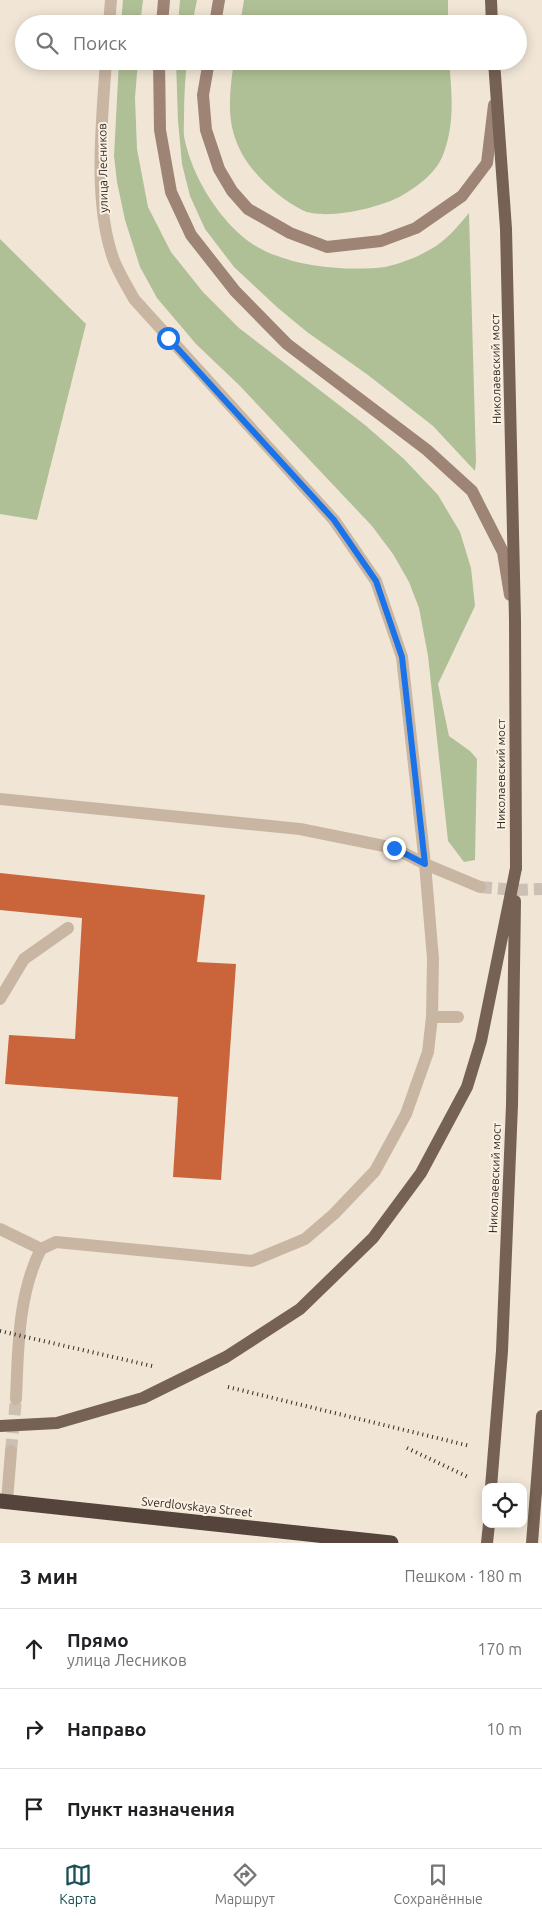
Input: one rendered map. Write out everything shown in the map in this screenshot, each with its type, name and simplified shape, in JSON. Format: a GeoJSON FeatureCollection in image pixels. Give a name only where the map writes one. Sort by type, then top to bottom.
{"type":"FeatureCollection","features":[{"type":"Feature","properties":{"kind":"highway","name":"Sverdlovskaya Street"},"geometry":{"type":"LineString","coordinates":[[3,1501],[392,1543]]}},
{"type":"Feature","properties":{"kind":"main road"},"geometry":{"type":"LineString","coordinates":[[163,15],[164,0]]}},
{"type":"Feature","properties":{"kind":"main road"},"geometry":{"type":"LineString","coordinates":[[216,15],[219,0]]}},
{"type":"Feature","properties":{"kind":"main road"},"geometry":{"type":"LineString","coordinates":[[491,0],[492,15]]}},
{"type":"Feature","properties":{"kind":"main road"},"geometry":{"type":"LineString","coordinates":[[159,70],[160,130],[170,192],[191,236],[235,291],[287,344],[427,450],[472,491],[503,552],[515,619]]}},
{"type":"Feature","properties":{"kind":"main road"},"geometry":{"type":"LineString","coordinates":[[207,70],[203,95],[206,130],[219,169],[232,191],[248,209],[290,233],[327,247],[381,241],[399,235],[416,228],[462,196],[486,163],[496,93]]}},
{"type":"Feature","properties":{"kind":"main road","name":"Николаевский мост"},"geometry":{"type":"LineString","coordinates":[[491,1483],[502,1351],[512,1105],[516,868],[515,619],[506,229],[495,70]]}},
{"type":"Feature","properties":{"kind":"main road"},"geometry":{"type":"LineString","coordinates":[[0,1426],[57,1423],[143,1398],[185,1378],[226,1356],[300,1309],[373,1238],[421,1173],[468,1087],[481,1041],[516,868]]}},
{"type":"Feature","properties":{"kind":"main road"},"geometry":{"type":"LineString","coordinates":[[532,1543],[542,1416]]}},
{"type":"Feature","properties":{"kind":"main road"},"geometry":{"type":"LineString","coordinates":[[487,1543],[489,1528]]}},
{"type":"Feature","properties":{"kind":"street"},"geometry":{"type":"LineString","coordinates":[[109,15],[111,0]]}},
{"type":"Feature","properties":{"kind":"street","name":"улица Лесников"},"geometry":{"type":"LineString","coordinates":[[41,1249],[56,1242],[252,1261],[305,1239],[334,1214],[374,1171],[406,1114],[428,1052],[432,1017],[433,960],[425,864],[402,657],[376,581],[334,520],[134,299],[113,258],[103,210],[100,144],[105,70]]}},
{"type":"Feature","properties":{"kind":"street"},"geometry":{"type":"LineString","coordinates":[[0,799],[300,829],[394,848],[425,864],[480,887]]}},
{"type":"Feature","properties":{"kind":"street"},"geometry":{"type":"LineString","coordinates":[[0,999],[24,959],[68,928]]}},
{"type":"Feature","properties":{"kind":"street"},"geometry":{"type":"LineString","coordinates":[[432,1017],[458,1016]]}},
{"type":"Feature","properties":{"kind":"street"},"geometry":{"type":"LineString","coordinates":[[0,1229],[41,1249],[32,1267],[19,1335],[16,1399]]}},
{"type":"Feature","properties":{"kind":"street"},"geometry":{"type":"LineString","coordinates":[[3,1501],[11,1451]]}},
{"type":"Feature","properties":{"kind":"green space"},"geometry":{"type":"Polygon","coordinates":[[[123,0],[143,0],[141,15],[122,15],[123,0]]]}},
{"type":"Feature","properties":{"kind":"green space"},"geometry":{"type":"Polygon","coordinates":[[[180,0],[197,0],[194,15],[179,15],[180,0]]]}},
{"type":"Feature","properties":{"kind":"green space"},"geometry":{"type":"Polygon","coordinates":[[[244,0],[448,0],[448,15],[242,15],[244,0]]]}},
{"type":"Feature","properties":{"kind":"green space"},"geometry":{"type":"Polygon","coordinates":[[[119,70],[137,70],[135,98],[137,149],[148,207],[171,252],[203,292],[239,328],[365,425],[404,459],[438,495],[460,532],[471,568],[475,606],[438,684],[449,736],[470,751],[477,759],[475,860],[464,862],[448,841],[428,656],[419,608],[409,582],[393,554],[372,526],[239,385],[196,344],[157,298],[140,267],[125,220],[114,156],[119,70]]]}},
{"type":"Feature","properties":{"kind":"green space"},"geometry":{"type":"Polygon","coordinates":[[[176,70],[186,70],[184,138],[199,180],[223,217],[243,237],[273,255],[311,265],[349,268],[385,267],[402,262],[436,246],[469,213],[475,471],[433,426],[368,375],[307,332],[234,267],[205,229],[190,196],[182,164],[176,70]]]}},
{"type":"Feature","properties":{"kind":"green space"},"geometry":{"type":"Polygon","coordinates":[[[233,70],[450,70],[452,97],[447,143],[436,168],[419,184],[392,200],[352,212],[337,214],[312,213],[302,210],[283,198],[255,173],[248,163],[237,143],[231,123],[230,92],[233,70]]]}},
{"type":"Feature","properties":{"kind":"green space"},"geometry":{"type":"Polygon","coordinates":[[[0,239],[86,324],[37,520],[0,514],[0,239]]]}},
{"type":"Feature","properties":{"kind":"building"},"geometry":{"type":"Polygon","coordinates":[[[0,873],[205,895],[197,962],[236,964],[221,1180],[173,1177],[178,1097],[5,1084],[9,1035],[75,1039],[82,918],[0,910],[0,873]]]}},
{"type":"Feature","properties":{"kind":"tunnel"},"geometry":{"type":"LineString","coordinates":[[480,887],[514,890],[542,889]]}},
{"type":"Feature","properties":{"kind":"tunnel"},"geometry":{"type":"LineString","coordinates":[[11,1451],[16,1399]]}},
{"type":"Feature","properties":{"kind":"railway"},"geometry":{"type":"LineString","coordinates":[[0,1331],[152,1366]]}},
{"type":"Feature","properties":{"kind":"railway"},"geometry":{"type":"LineString","coordinates":[[228,1387],[470,1446]]}},
{"type":"Feature","properties":{"kind":"railway"},"geometry":{"type":"LineString","coordinates":[[407,1448],[468,1477]]}},
{"type":"Feature","properties":{"kind":"route"},"geometry":{"type":"LineString","coordinates":[[168,338],[334,520],[376,581],[402,657],[425,864],[394,848]]}}]}
